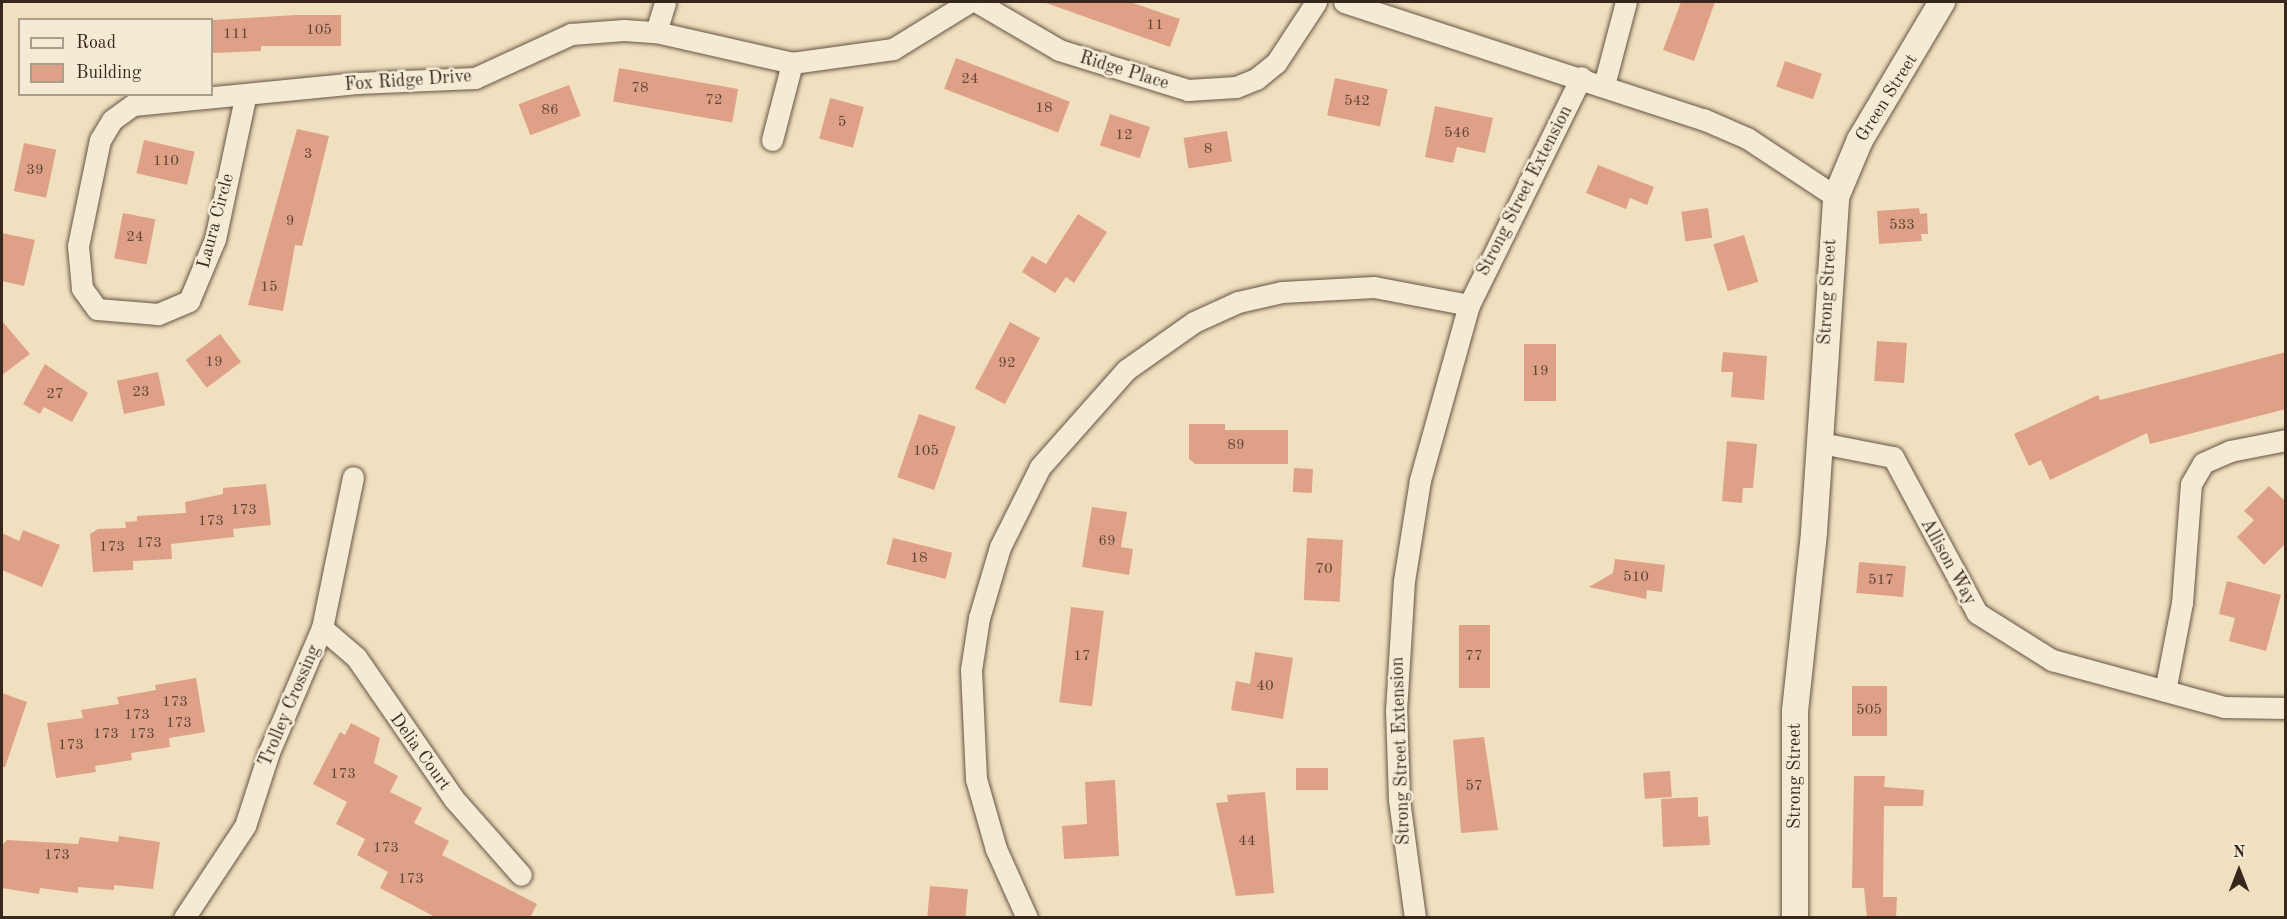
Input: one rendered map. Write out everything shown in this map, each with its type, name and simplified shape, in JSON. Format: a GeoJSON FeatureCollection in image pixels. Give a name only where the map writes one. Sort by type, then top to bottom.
{"type":"FeatureCollection","features":[{"type":"Feature","properties":{"kind":"street"},"geometry":{"type":"LineString","coordinates":[[656,32],[666,2]]}},
{"type":"Feature","properties":{"kind":"street","name":"Fox Ridge Drive"},"geometry":{"type":"LineString","coordinates":[[112,120],[133,105],[175,98],[245,98],[357,83],[476,78],[571,34],[656,32],[792,63],[893,49],[969,2]]}},
{"type":"Feature","properties":{"kind":"street","name":"Ridge Place"},"geometry":{"type":"LineString","coordinates":[[977,2],[1059,51],[1144,80],[1188,90],[1236,87],[1256,79],[1276,63],[1316,2]]}},
{"type":"Feature","properties":{"kind":"street"},"geometry":{"type":"LineString","coordinates":[[1344,2],[1581,77],[1748,138],[1836,197]]}},
{"type":"Feature","properties":{"kind":"street"},"geometry":{"type":"LineString","coordinates":[[1604,85],[1626,2]]}},
{"type":"Feature","properties":{"kind":"street","name":"Green Street"},"geometry":{"type":"LineString","coordinates":[[1836,197],[1860,140],[1942,2]]}},
{"type":"Feature","properties":{"kind":"street"},"geometry":{"type":"LineString","coordinates":[[772,140],[792,63]]}},
{"type":"Feature","properties":{"kind":"street","name":"Strong Street Extension"},"geometry":{"type":"LineString","coordinates":[[1415,918],[1399,800],[1397,649],[1420,480],[1469,305],[1581,77]]}},
{"type":"Feature","properties":{"kind":"street","name":"Laura Circle"},"geometry":{"type":"LineString","coordinates":[[112,120],[100,140],[78,246],[82,288],[97,309],[158,314],[189,302],[204,272],[245,98]]}},
{"type":"Feature","properties":{"kind":"street","name":"Strong Street"},"geometry":{"type":"LineString","coordinates":[[1795,918],[1796,702],[1821,443],[1836,197]]}},
{"type":"Feature","properties":{"kind":"street"},"geometry":{"type":"LineString","coordinates":[[1027,918],[996,849],[976,778],[971,670],[979,618],[1000,547],[1041,467],[1126,370],[1194,322],[1238,302],[1282,292],[1374,287],[1469,305]]}},
{"type":"Feature","properties":{"kind":"street"},"geometry":{"type":"LineString","coordinates":[[2165,691],[2182,603],[2191,484],[2212,459],[2286,440]]}},
{"type":"Feature","properties":{"kind":"street","name":"Allison Way"},"geometry":{"type":"LineString","coordinates":[[1821,443],[1893,457],[1977,613],[2052,660],[2224,707],[2286,708]]}},
{"type":"Feature","properties":{"kind":"street","name":"Trolley Crossing"},"geometry":{"type":"LineString","coordinates":[[184,918],[245,826],[268,752],[322,628],[353,477]]}},
{"type":"Feature","properties":{"kind":"street","name":"Delia Court"},"geometry":{"type":"LineString","coordinates":[[322,628],[356,657],[454,799],[521,875]]}},
{"type":"Feature","properties":{"kind":"building"},"geometry":{"type":"Polygon","coordinates":[[[1130,2],[1180,19],[1170,47],[1046,3],[1130,2]]]}},
{"type":"Feature","properties":{"kind":"building"},"geometry":{"type":"Polygon","coordinates":[[[1681,2],[1715,2],[1694,61],[1663,50],[1681,2]]]}},
{"type":"Feature","properties":{"kind":"building"},"geometry":{"type":"Polygon","coordinates":[[[341,15],[341,46],[261,46],[261,51],[213,53],[213,20],[341,15]]]}},
{"type":"Feature","properties":{"kind":"building"},"geometry":{"type":"Polygon","coordinates":[[[956,58],[1070,102],[1058,133],[944,89],[956,58]]]}},
{"type":"Feature","properties":{"kind":"building"},"geometry":{"type":"Polygon","coordinates":[[[1785,61],[1822,74],[1813,99],[1776,87],[1785,61]]]}},
{"type":"Feature","properties":{"kind":"building"},"geometry":{"type":"Polygon","coordinates":[[[619,68],[738,89],[732,122],[613,101],[619,68]]]}},
{"type":"Feature","properties":{"kind":"building"},"geometry":{"type":"Polygon","coordinates":[[[1335,78],[1388,89],[1380,126],[1327,115],[1335,78]]]}},
{"type":"Feature","properties":{"kind":"building"},"geometry":{"type":"Polygon","coordinates":[[[569,85],[581,116],[530,135],[519,104],[569,85]]]}},
{"type":"Feature","properties":{"kind":"building"},"geometry":{"type":"Polygon","coordinates":[[[830,98],[864,107],[853,148],[819,139],[830,98]]]}},
{"type":"Feature","properties":{"kind":"building"},"geometry":{"type":"Polygon","coordinates":[[[1435,106],[1493,118],[1485,153],[1457,147],[1453,163],[1425,157],[1435,106]]]}},
{"type":"Feature","properties":{"kind":"building"},"geometry":{"type":"Polygon","coordinates":[[[1110,114],[1150,127],[1140,158],[1100,145],[1110,114]]]}},
{"type":"Feature","properties":{"kind":"building"},"geometry":{"type":"Polygon","coordinates":[[[297,129],[329,136],[302,246],[295,245],[283,311],[248,305],[297,129]]]}},
{"type":"Feature","properties":{"kind":"building"},"geometry":{"type":"Polygon","coordinates":[[[1227,131],[1232,162],[1188,169],[1184,138],[1227,131]]]}},
{"type":"Feature","properties":{"kind":"building"},"geometry":{"type":"Polygon","coordinates":[[[144,140],[195,152],[187,185],[136,173],[144,140]]]}},
{"type":"Feature","properties":{"kind":"building"},"geometry":{"type":"Polygon","coordinates":[[[24,143],[56,150],[46,198],[14,191],[24,143]]]}},
{"type":"Feature","properties":{"kind":"building"},"geometry":{"type":"Polygon","coordinates":[[[1598,165],[1654,187],[1647,205],[1630,198],[1626,209],[1586,193],[1598,165]]]}},
{"type":"Feature","properties":{"kind":"building"},"geometry":{"type":"Polygon","coordinates":[[[1708,208],[1712,238],[1685,241],[1681,212],[1708,208]]]}},
{"type":"Feature","properties":{"kind":"building"},"geometry":{"type":"Polygon","coordinates":[[[1919,208],[1920,214],[1927,213],[1928,234],[1921,234],[1922,241],[1879,244],[1877,211],[1919,208]]]}},
{"type":"Feature","properties":{"kind":"building"},"geometry":{"type":"Polygon","coordinates":[[[123,213],[155,219],[147,264],[114,258],[123,213]]]}},
{"type":"Feature","properties":{"kind":"building"},"geometry":{"type":"Polygon","coordinates":[[[1078,214],[1107,232],[1074,283],[1066,277],[1055,293],[1022,272],[1032,256],[1046,264],[1078,214]]]}},
{"type":"Feature","properties":{"kind":"building"},"geometry":{"type":"Polygon","coordinates":[[[2,233],[35,240],[24,286],[2,281],[2,233]]]}},
{"type":"Feature","properties":{"kind":"building"},"geometry":{"type":"Polygon","coordinates":[[[1744,235],[1758,282],[1728,291],[1713,244],[1744,235]]]}},
{"type":"Feature","properties":{"kind":"building"},"geometry":{"type":"Polygon","coordinates":[[[2,321],[30,354],[2,375],[2,321]]]}},
{"type":"Feature","properties":{"kind":"building"},"geometry":{"type":"Polygon","coordinates":[[[1010,322],[1040,338],[1005,404],[975,388],[1010,322]]]}},
{"type":"Feature","properties":{"kind":"building"},"geometry":{"type":"Polygon","coordinates":[[[220,334],[241,362],[207,388],[186,360],[220,334]]]}},
{"type":"Feature","properties":{"kind":"building"},"geometry":{"type":"Polygon","coordinates":[[[1877,341],[1907,343],[1904,383],[1874,381],[1877,341]]]}},
{"type":"Feature","properties":{"kind":"building"},"geometry":{"type":"Polygon","coordinates":[[[1524,344],[1556,344],[1556,401],[1524,401],[1524,344]]]}},
{"type":"Feature","properties":{"kind":"building"},"geometry":{"type":"Polygon","coordinates":[[[1723,352],[1767,356],[1764,400],[1731,397],[1733,372],[1721,372],[1723,352]]]}},
{"type":"Feature","properties":{"kind":"building"},"geometry":{"type":"Polygon","coordinates":[[[2286,352],[2286,409],[2150,444],[2147,433],[2050,480],[2041,460],[2029,466],[2014,434],[2098,395],[2100,400],[2286,352]]]}},
{"type":"Feature","properties":{"kind":"building"},"geometry":{"type":"Polygon","coordinates":[[[45,364],[88,393],[72,422],[44,407],[40,414],[23,404],[45,364]]]}},
{"type":"Feature","properties":{"kind":"building"},"geometry":{"type":"Polygon","coordinates":[[[158,372],[165,405],[124,414],[117,381],[158,372]]]}},
{"type":"Feature","properties":{"kind":"building"},"geometry":{"type":"Polygon","coordinates":[[[919,414],[956,427],[934,490],[897,477],[919,414]]]}},
{"type":"Feature","properties":{"kind":"building"},"geometry":{"type":"Polygon","coordinates":[[[1189,424],[1225,424],[1225,430],[1288,430],[1288,464],[1195,464],[1189,459],[1189,424]]]}},
{"type":"Feature","properties":{"kind":"building"},"geometry":{"type":"Polygon","coordinates":[[[1727,441],[1757,444],[1753,488],[1743,488],[1742,503],[1722,501],[1727,441]]]}},
{"type":"Feature","properties":{"kind":"building"},"geometry":{"type":"Polygon","coordinates":[[[1294,468],[1313,469],[1312,493],[1293,492],[1294,468]]]}},
{"type":"Feature","properties":{"kind":"building"},"geometry":{"type":"Polygon","coordinates":[[[266,484],[271,525],[233,529],[234,537],[171,544],[172,559],[133,561],[133,570],[93,572],[90,534],[98,529],[126,528],[125,522],[137,521],[137,516],[186,513],[185,502],[223,494],[223,488],[266,484]]]}},
{"type":"Feature","properties":{"kind":"building"},"geometry":{"type":"Polygon","coordinates":[[[2269,486],[2286,502],[2286,543],[2264,565],[2237,537],[2254,520],[2244,511],[2269,486]]]}},
{"type":"Feature","properties":{"kind":"building"},"geometry":{"type":"Polygon","coordinates":[[[1092,507],[1127,512],[1121,547],[1133,549],[1129,575],[1082,567],[1092,507]]]}},
{"type":"Feature","properties":{"kind":"building"},"geometry":{"type":"Polygon","coordinates":[[[23,530],[60,545],[42,587],[2,570],[2,533],[19,541],[23,530]]]}},
{"type":"Feature","properties":{"kind":"building"},"geometry":{"type":"Polygon","coordinates":[[[893,538],[952,553],[946,579],[886,564],[893,538]]]}},
{"type":"Feature","properties":{"kind":"building"},"geometry":{"type":"Polygon","coordinates":[[[1307,538],[1343,540],[1340,602],[1304,600],[1307,538]]]}},
{"type":"Feature","properties":{"kind":"building"},"geometry":{"type":"Polygon","coordinates":[[[1615,559],[1665,565],[1662,592],[1647,590],[1646,599],[1589,587],[1613,573],[1615,559]]]}},
{"type":"Feature","properties":{"kind":"building"},"geometry":{"type":"Polygon","coordinates":[[[1859,562],[1906,566],[1903,597],[1856,593],[1859,562]]]}},
{"type":"Feature","properties":{"kind":"building"},"geometry":{"type":"Polygon","coordinates":[[[2227,581],[2281,595],[2266,651],[2229,641],[2235,618],[2219,614],[2227,581]]]}},
{"type":"Feature","properties":{"kind":"building"},"geometry":{"type":"Polygon","coordinates":[[[1071,607],[1104,611],[1092,706],[1059,702],[1071,607]]]}},
{"type":"Feature","properties":{"kind":"building"},"geometry":{"type":"Polygon","coordinates":[[[1459,625],[1490,625],[1490,688],[1459,688],[1459,625]]]}},
{"type":"Feature","properties":{"kind":"building"},"geometry":{"type":"Polygon","coordinates":[[[1255,652],[1293,658],[1283,719],[1231,710],[1236,681],[1250,684],[1255,652]]]}},
{"type":"Feature","properties":{"kind":"building"},"geometry":{"type":"Polygon","coordinates":[[[196,678],[205,732],[169,738],[170,747],[131,753],[132,760],[95,766],[96,772],[56,778],[47,723],[83,718],[81,710],[119,704],[117,697],[156,690],[155,685],[196,678]]]}},
{"type":"Feature","properties":{"kind":"building"},"geometry":{"type":"Polygon","coordinates":[[[1852,686],[1887,686],[1887,736],[1852,736],[1852,686]]]}},
{"type":"Feature","properties":{"kind":"building"},"geometry":{"type":"Polygon","coordinates":[[[2,693],[27,702],[5,767],[2,767],[2,693]]]}},
{"type":"Feature","properties":{"kind":"building"},"geometry":{"type":"Polygon","coordinates":[[[351,723],[380,738],[374,763],[398,776],[390,792],[422,808],[414,823],[449,841],[442,855],[537,904],[530,918],[437,918],[380,888],[388,872],[357,855],[365,839],[336,824],[347,802],[313,784],[340,732],[345,735],[351,723]]]}},
{"type":"Feature","properties":{"kind":"building"},"geometry":{"type":"Polygon","coordinates":[[[1484,737],[1498,830],[1461,833],[1453,740],[1484,737]]]}},
{"type":"Feature","properties":{"kind":"building"},"geometry":{"type":"Polygon","coordinates":[[[1296,768],[1328,768],[1328,790],[1296,790],[1296,768]]]}},
{"type":"Feature","properties":{"kind":"building"},"geometry":{"type":"Polygon","coordinates":[[[1670,771],[1672,797],[1645,799],[1643,773],[1670,771]]]}},
{"type":"Feature","properties":{"kind":"building"},"geometry":{"type":"Polygon","coordinates":[[[1854,776],[1885,776],[1884,787],[1924,790],[1923,806],[1884,806],[1883,897],[1897,897],[1896,918],[1867,918],[1864,888],[1852,888],[1854,776]]]}},
{"type":"Feature","properties":{"kind":"building"},"geometry":{"type":"Polygon","coordinates":[[[1115,780],[1119,856],[1064,859],[1062,826],[1087,824],[1085,782],[1115,780]]]}},
{"type":"Feature","properties":{"kind":"building"},"geometry":{"type":"Polygon","coordinates":[[[1265,792],[1274,893],[1236,896],[1216,803],[1228,802],[1227,795],[1265,792]]]}},
{"type":"Feature","properties":{"kind":"building"},"geometry":{"type":"Polygon","coordinates":[[[1698,797],[1698,817],[1708,816],[1710,845],[1663,847],[1661,799],[1698,797]]]}},
{"type":"Feature","properties":{"kind":"building"},"geometry":{"type":"Polygon","coordinates":[[[119,836],[160,842],[153,889],[114,885],[114,890],[78,887],[78,893],[40,888],[39,894],[2,888],[2,845],[7,840],[78,844],[80,837],[118,842],[119,836]]]}},
{"type":"Feature","properties":{"kind":"building"},"geometry":{"type":"Polygon","coordinates":[[[930,886],[968,889],[965,918],[927,918],[930,886]]]}}]}
